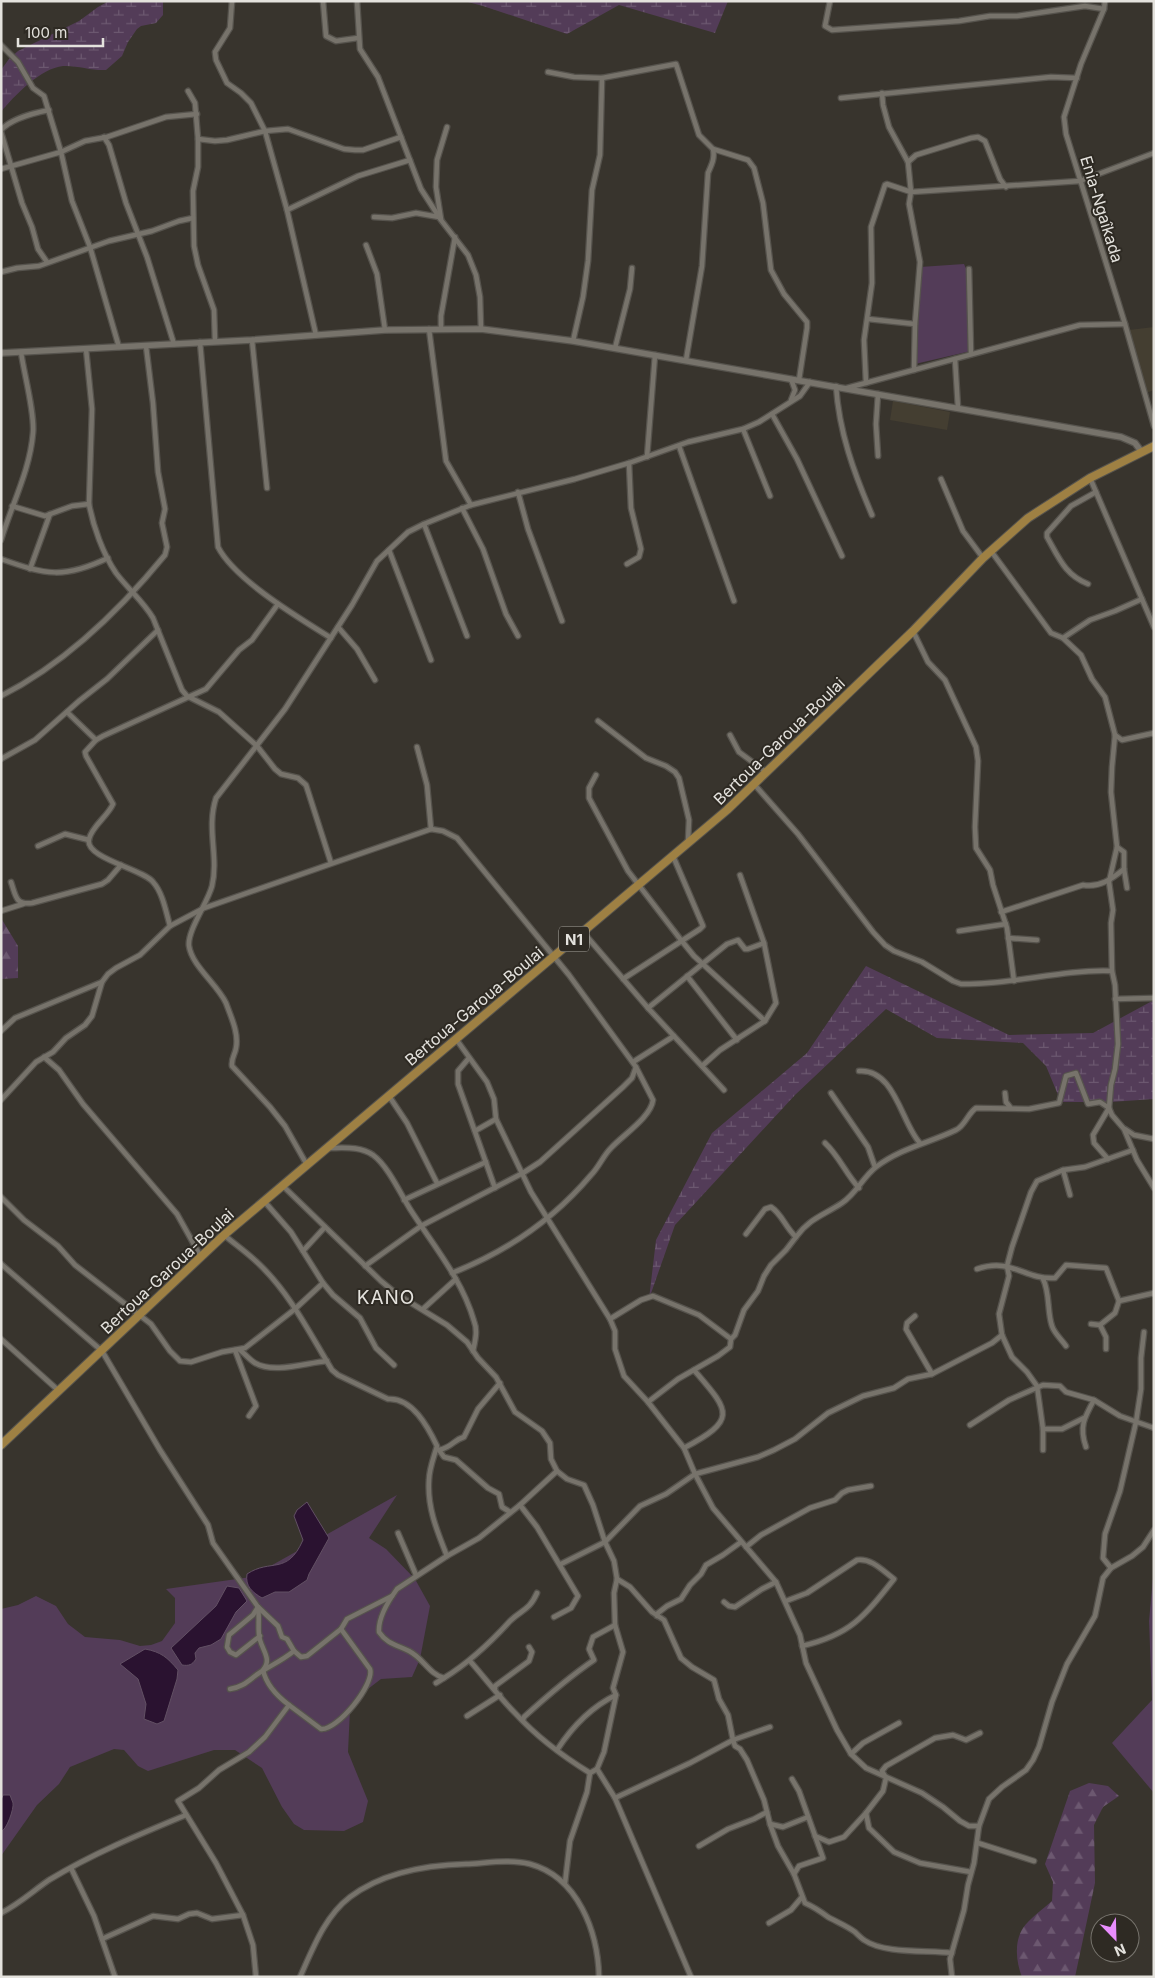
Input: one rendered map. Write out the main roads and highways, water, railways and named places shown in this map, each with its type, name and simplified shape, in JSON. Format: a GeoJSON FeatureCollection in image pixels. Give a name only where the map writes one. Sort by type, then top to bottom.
{"type":"FeatureCollection","features":[{"type":"Feature","properties":{"kind":"highway","name":"Bertoua-Garoua-Boulai"},"geometry":{"type":"LineString","coordinates":[[1,1445],[224,1235],[673,856],[754,784],[913,631],[983,558],[1028,518],[1090,478],[1154,446]]}},
{"type":"Feature","properties":{"kind":"district","name":"KANO"},"geometry":{"type":"Point","coordinates":[386,1297]}}]}
